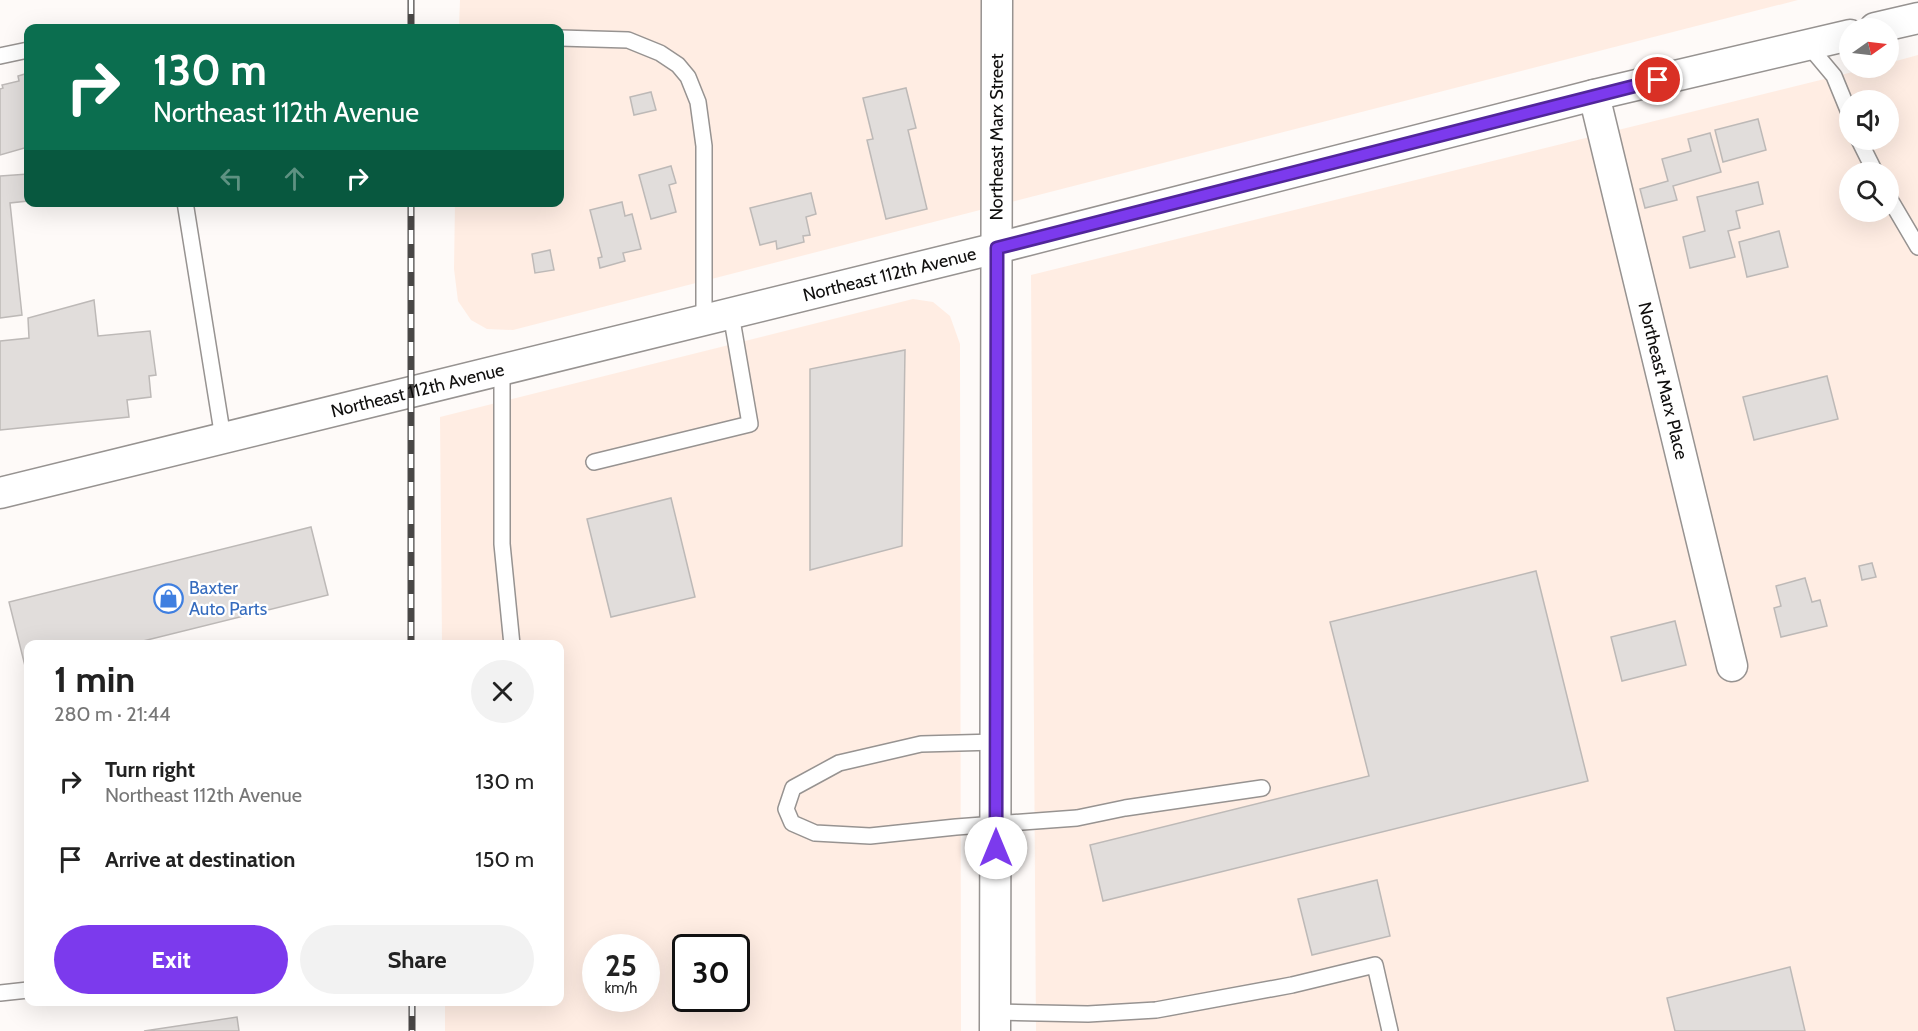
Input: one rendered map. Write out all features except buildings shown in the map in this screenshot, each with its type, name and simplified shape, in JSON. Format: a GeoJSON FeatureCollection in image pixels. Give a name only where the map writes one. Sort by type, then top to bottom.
{"type":"FeatureCollection","features":[{"type":"Feature","properties":{"kind":"street","name":"Northeast Marx Street"},"geometry":{"type":"LineString","coordinates":[[995,1021],[997,0]]}},
{"type":"Feature","properties":{"kind":"street"},"geometry":{"type":"LineString","coordinates":[[1899,22],[1918,18]]}},
{"type":"Feature","properties":{"kind":"street","name":"Northeast 112th Avenue"},"geometry":{"type":"LineString","coordinates":[[0,493],[997,248],[1594,95],[1839,38]]}},
{"type":"Feature","properties":{"kind":"street","name":"Northeast Marx Place"},"geometry":{"type":"LineString","coordinates":[[1594,95],[1732,666]]}},
{"type":"Feature","properties":{"kind":"lane"},"geometry":{"type":"LineString","coordinates":[[564,38],[628,40],[641,44],[678,65],[695,89],[705,146],[718,317],[750,424],[594,462]]}},
{"type":"Feature","properties":{"kind":"lane"},"geometry":{"type":"LineString","coordinates":[[1808,45],[1834,76],[1840,90]]}},
{"type":"Feature","properties":{"kind":"lane"},"geometry":{"type":"LineString","coordinates":[[0,56],[24,51]]}},
{"type":"Feature","properties":{"kind":"lane"},"geometry":{"type":"LineString","coordinates":[[186,207],[223,438]]}},
{"type":"Feature","properties":{"kind":"lane"},"geometry":{"type":"LineString","coordinates":[[1899,215],[1918,247]]}},
{"type":"Feature","properties":{"kind":"lane"},"geometry":{"type":"LineString","coordinates":[[502,370],[502,544],[512,640]]}},
{"type":"Feature","properties":{"kind":"lane"},"geometry":{"type":"LineString","coordinates":[[996,742],[921,744],[839,762],[793,788],[786,809],[792,823],[815,833],[870,836],[956,826],[1077,818],[1125,808],[1262,788]]}},
{"type":"Feature","properties":{"kind":"lane"},"geometry":{"type":"LineString","coordinates":[[995,1021],[1156,1010],[1292,985],[1375,965],[1390,1031]]}},
{"type":"Feature","properties":{"kind":"lane"},"geometry":{"type":"LineString","coordinates":[[0,993],[24,990]]}},
{"type":"Feature","properties":{"kind":"shaded area"},"geometry":{"type":"Polygon","coordinates":[[[460,0],[1798,0],[513,330],[487,329],[471,320],[458,301],[454,269],[455,207],[564,207],[564,24],[459,24],[460,0]]]}},
{"type":"Feature","properties":{"kind":"shaded area"},"geometry":{"type":"Polygon","coordinates":[[[1918,55],[1918,1031],[1036,1031],[1031,275],[1839,75],[1839,78],[1899,78],[1899,60],[1918,55]]]}},
{"type":"Feature","properties":{"kind":"shaded area"},"geometry":{"type":"Polygon","coordinates":[[[913,299],[933,302],[950,316],[960,344],[961,1031],[445,1031],[445,1006],[564,1006],[564,640],[442,640],[440,417],[913,299]]]}},
{"type":"Feature","properties":{"kind":"railway"},"geometry":{"type":"LineString","coordinates":[[411,0],[411,24]]}},
{"type":"Feature","properties":{"kind":"railway"},"geometry":{"type":"LineString","coordinates":[[411,207],[411,640]]}},
{"type":"Feature","properties":{"kind":"railway"},"geometry":{"type":"LineString","coordinates":[[412,1006],[412,1031]]}},
{"type":"Feature","properties":{"kind":"place","name":"Baxter Auto Parts"},"geometry":{"type":"Point","coordinates":[168,598]}},
{"type":"Feature","properties":{"kind":"route"},"geometry":{"type":"LineString","coordinates":[[996,848],[997,248],[1658,80]]}}]}
